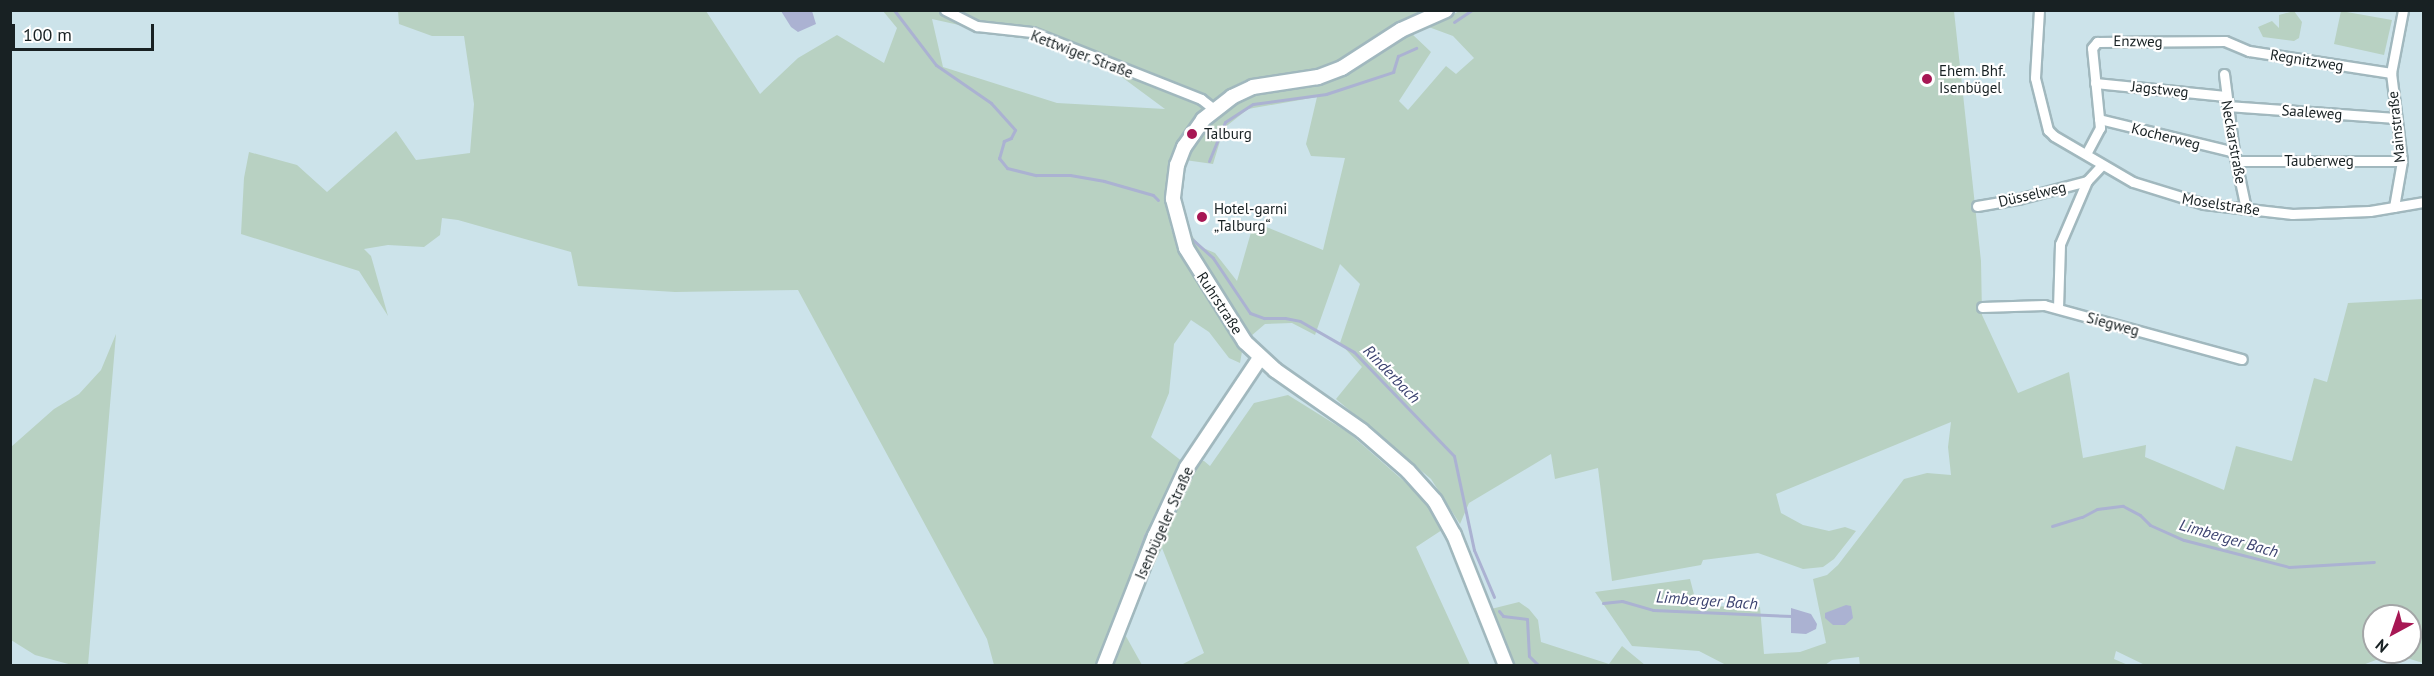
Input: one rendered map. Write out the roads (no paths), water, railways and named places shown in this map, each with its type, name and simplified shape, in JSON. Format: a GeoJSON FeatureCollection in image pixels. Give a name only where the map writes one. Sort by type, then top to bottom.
{"type":"FeatureCollection","features":[{"type":"Feature","properties":{"kind":"main road","name":"Ruhrstraße"},"geometry":{"type":"LineString","coordinates":[[1446,10],[1401,30],[1342,68],[1318,77],[1253,87],[1232,97],[1194,131],[1184,147],[1177,165],[1173,199],[1178,226],[1186,248],[1245,342],[1260,358],[1362,431],[1408,471],[1435,501],[1454,534],[1506,666]]}},
{"type":"Feature","properties":{"kind":"main road","name":"Isenbügeler Straße"},"geometry":{"type":"LineString","coordinates":[[1104,666],[1155,536],[1187,467],[1260,358]]}},
{"type":"Feature","properties":{"kind":"street","name":"Kettwiger Straße"},"geometry":{"type":"LineString","coordinates":[[945,10],[977,26],[1032,32],[1201,99],[1215,110]]}},
{"type":"Feature","properties":{"kind":"street","name":"Moselstraße"},"geometry":{"type":"LineString","coordinates":[[2039,10],[2035,78],[2048,130],[2054,136],[2133,182],[2180,198],[2292,214],[2331,214],[2424,202]]}},
{"type":"Feature","properties":{"kind":"street","name":"Mainstraße"},"geometry":{"type":"LineString","coordinates":[[2394,207],[2402,161],[2391,73],[2403,10]]}},
{"type":"Feature","properties":{"kind":"street","name":"Enzweg"},"geometry":{"type":"LineString","coordinates":[[2086,154],[2100,128],[2092,48],[2097,42],[2225,41]]}},
{"type":"Feature","properties":{"kind":"street","name":"Regnitzweg"},"geometry":{"type":"LineString","coordinates":[[2225,41],[2249,51],[2391,73]]}},
{"type":"Feature","properties":{"kind":"street","name":"Neckarstraße"},"geometry":{"type":"LineString","coordinates":[[2224,74],[2235,157],[2246,209]]}},
{"type":"Feature","properties":{"kind":"street","name":"Jagstweg"},"geometry":{"type":"LineString","coordinates":[[2095,83],[2226,101]]}},
{"type":"Feature","properties":{"kind":"street","name":"Saaleweg"},"geometry":{"type":"LineString","coordinates":[[2226,101],[2396,118]]}},
{"type":"Feature","properties":{"kind":"street","name":"Kocherweg"},"geometry":{"type":"LineString","coordinates":[[2098,119],[2235,157]]}},
{"type":"Feature","properties":{"kind":"street","name":"Tauberweg"},"geometry":{"type":"LineString","coordinates":[[2235,157],[2402,161]]}},
{"type":"Feature","properties":{"kind":"street"},"geometry":{"type":"LineString","coordinates":[[2058,308],[2060,244],[2088,181],[2102,165]]}},
{"type":"Feature","properties":{"kind":"street","name":"Düsselweg"},"geometry":{"type":"LineString","coordinates":[[1977,206],[2018,199],[2088,181]]}},
{"type":"Feature","properties":{"kind":"street","name":"Siegweg"},"geometry":{"type":"LineString","coordinates":[[1982,307],[2044,305],[2241,359]]}},
{"type":"Feature","properties":{"kind":"water"},"geometry":{"type":"Polygon","coordinates":[[[781,11],[812,11],[816,24],[798,32],[791,27],[781,11]]]}},
{"type":"Feature","properties":{"kind":"water"},"geometry":{"type":"Polygon","coordinates":[[[1846,605],[1851,606],[1853,618],[1845,625],[1833,625],[1825,618],[1825,613],[1846,605]]]}},
{"type":"Feature","properties":{"kind":"water"},"geometry":{"type":"Polygon","coordinates":[[[1791,608],[1811,614],[1817,624],[1816,629],[1806,634],[1791,633],[1791,608]]]}},
{"type":"Feature","properties":{"kind":"waterway","name":"Rinderbach"},"geometry":{"type":"LineString","coordinates":[[894,10],[936,65],[991,103],[1015,130],[1011,138],[1004,141],[999,158],[1007,168],[1036,175],[1070,175],[1104,181],[1153,195],[1158,200]]}},
{"type":"Feature","properties":{"kind":"waterway"},"geometry":{"type":"LineString","coordinates":[[1454,22],[1472,10]]}},
{"type":"Feature","properties":{"kind":"waterway"},"geometry":{"type":"LineString","coordinates":[[1209,161],[1225,122],[1253,104],[1326,94],[1393,72],[1398,56],[1416,48]]}},
{"type":"Feature","properties":{"kind":"waterway","name":"Rinderbach"},"geometry":{"type":"LineString","coordinates":[[1192,239],[1213,258],[1250,313],[1264,318],[1300,321],[1354,352],[1454,456],[1474,550],[1494,597]]}},
{"type":"Feature","properties":{"kind":"waterway"},"geometry":{"type":"LineString","coordinates":[[1099,661],[1145,536],[1174,479]]}},
{"type":"Feature","properties":{"kind":"waterway","name":"Limberger Bach"},"geometry":{"type":"LineString","coordinates":[[2052,526],[2082,517],[2097,509],[2123,506],[2140,515],[2150,525],[2184,540],[2289,567],[2374,562]]}},
{"type":"Feature","properties":{"kind":"waterway","name":"Limberger Bach"},"geometry":{"type":"LineString","coordinates":[[1603,603],[1622,601],[1653,610],[1792,616]]}},
{"type":"Feature","properties":{"kind":"waterway"},"geometry":{"type":"LineString","coordinates":[[1499,611],[1503,616],[1527,619],[1529,656],[1539,666]]}},
{"type":"Feature","properties":{"kind":"place","name":"Ehem. Bhf. Isenbügel"},"geometry":{"type":"Point","coordinates":[1927,79]}},
{"type":"Feature","properties":{"kind":"place","name":"Talburg"},"geometry":{"type":"Point","coordinates":[1192,134]}},
{"type":"Feature","properties":{"kind":"place","name":"Hotel-garni „Talburg“"},"geometry":{"type":"Point","coordinates":[1202,217]}}]}
